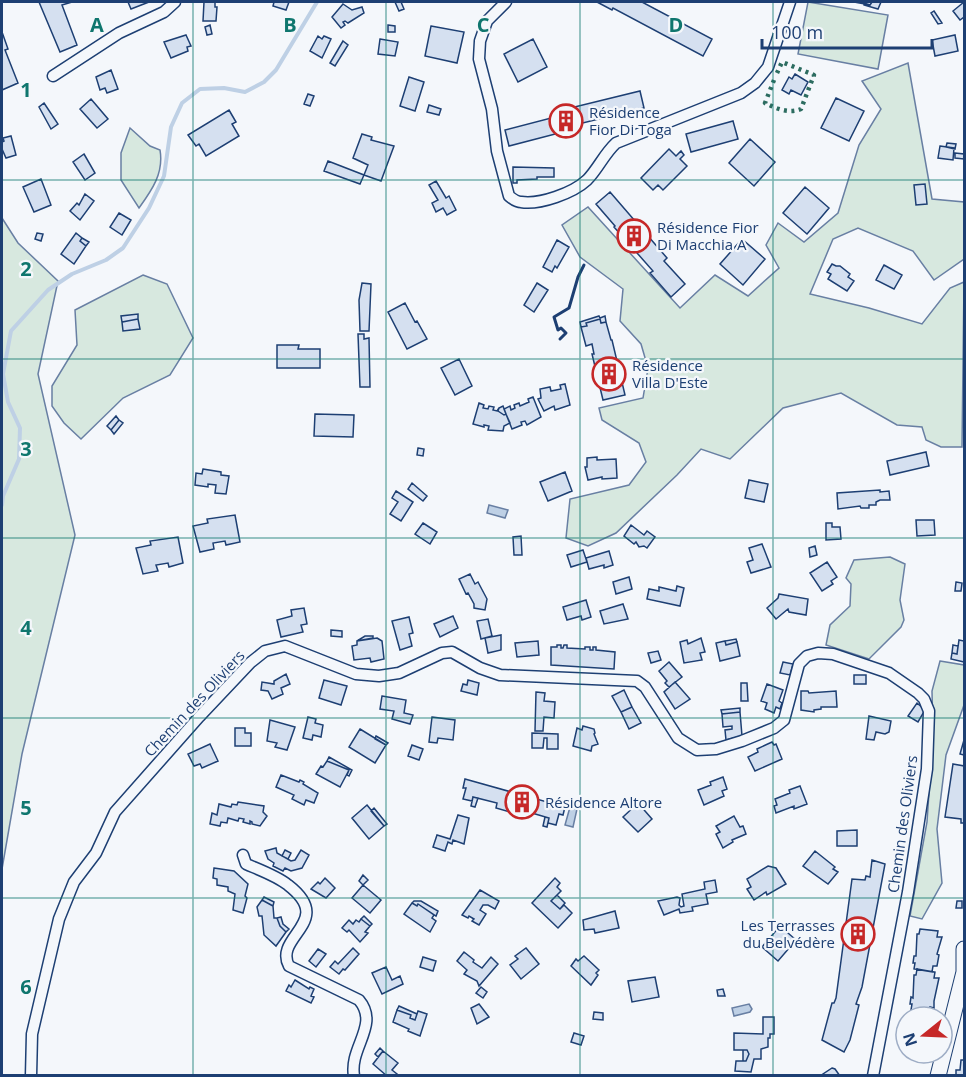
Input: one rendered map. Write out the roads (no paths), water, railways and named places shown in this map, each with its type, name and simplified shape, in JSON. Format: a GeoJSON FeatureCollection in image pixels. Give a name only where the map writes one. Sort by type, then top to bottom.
{"type":"FeatureCollection","features":[{"type":"Feature","properties":{"kind":"street"},"geometry":{"type":"LineString","coordinates":[[53,76],[119,33],[164,12],[175,2]]}},
{"type":"Feature","properties":{"kind":"street"},"geometry":{"type":"LineString","coordinates":[[506,2],[487,21],[480,41],[478,59],[492,109],[499,161],[509,196],[518,202],[536,202],[574,190],[588,179],[606,152],[616,143],[741,93],[755,83],[768,67],[790,2]]}},
{"type":"Feature","properties":{"kind":"street","name":"Chemin des Oliviers"},"geometry":{"type":"LineString","coordinates":[[31,1076],[32,1034],[59,919],[74,882],[96,853],[115,812],[250,663],[265,651],[285,646],[356,674],[379,676],[399,673],[442,653],[452,652],[480,668],[500,675],[637,681],[645,687],[678,738],[697,750],[716,749],[742,741],[774,728],[784,720],[799,664],[807,656],[818,653],[833,654],[897,677],[918,693],[929,711],[927,770],[908,892],[873,1076]]}},
{"type":"Feature","properties":{"kind":"street"},"geometry":{"type":"LineString","coordinates":[[243,855],[246,864],[287,883],[302,898],[307,908],[306,921],[288,948],[285,959],[289,966],[359,1000],[366,1008],[368,1018],[352,1066],[354,1076]]}},
{"type":"Feature","properties":{"kind":"street"},"geometry":{"type":"LineString","coordinates":[[938,1076],[964,972],[964,949]]}},
{"type":"Feature","properties":{"kind":"water"},"geometry":{"type":"Polygon","coordinates":[[[489,505],[508,510],[505,518],[487,513],[489,505]]]}},
{"type":"Feature","properties":{"kind":"water"},"geometry":{"type":"Polygon","coordinates":[[[570,807],[577,809],[573,827],[565,825],[570,807]]]}},
{"type":"Feature","properties":{"kind":"water"},"geometry":{"type":"Polygon","coordinates":[[[749,1004],[752,1009],[750,1012],[734,1016],[732,1008],[749,1004]]]}},
{"type":"Feature","properties":{"kind":"waterway"},"geometry":{"type":"LineString","coordinates":[[2,505],[3,496],[19,459],[20,428],[8,402],[3,374],[11,331],[48,290],[72,274],[106,260],[123,248],[149,208],[164,176],[171,127],[182,103],[200,89],[224,88],[245,92],[264,82],[276,70],[317,2]]}},
{"type":"Feature","properties":{"kind":"place","name":"Résidence Fior Di Toga"},"geometry":{"type":"Point","coordinates":[566,121]}},
{"type":"Feature","properties":{"kind":"place","name":"Résidence Fior Di Macchia A"},"geometry":{"type":"Point","coordinates":[634,236]}},
{"type":"Feature","properties":{"kind":"place","name":"Résidence Villa D'Este"},"geometry":{"type":"Point","coordinates":[609,374]}},
{"type":"Feature","properties":{"kind":"place","name":"Résidence Altore"},"geometry":{"type":"Point","coordinates":[522,802]}},
{"type":"Feature","properties":{"kind":"place","name":"Les Terrasses du Belvédère"},"geometry":{"type":"Point","coordinates":[858,934]}}]}
